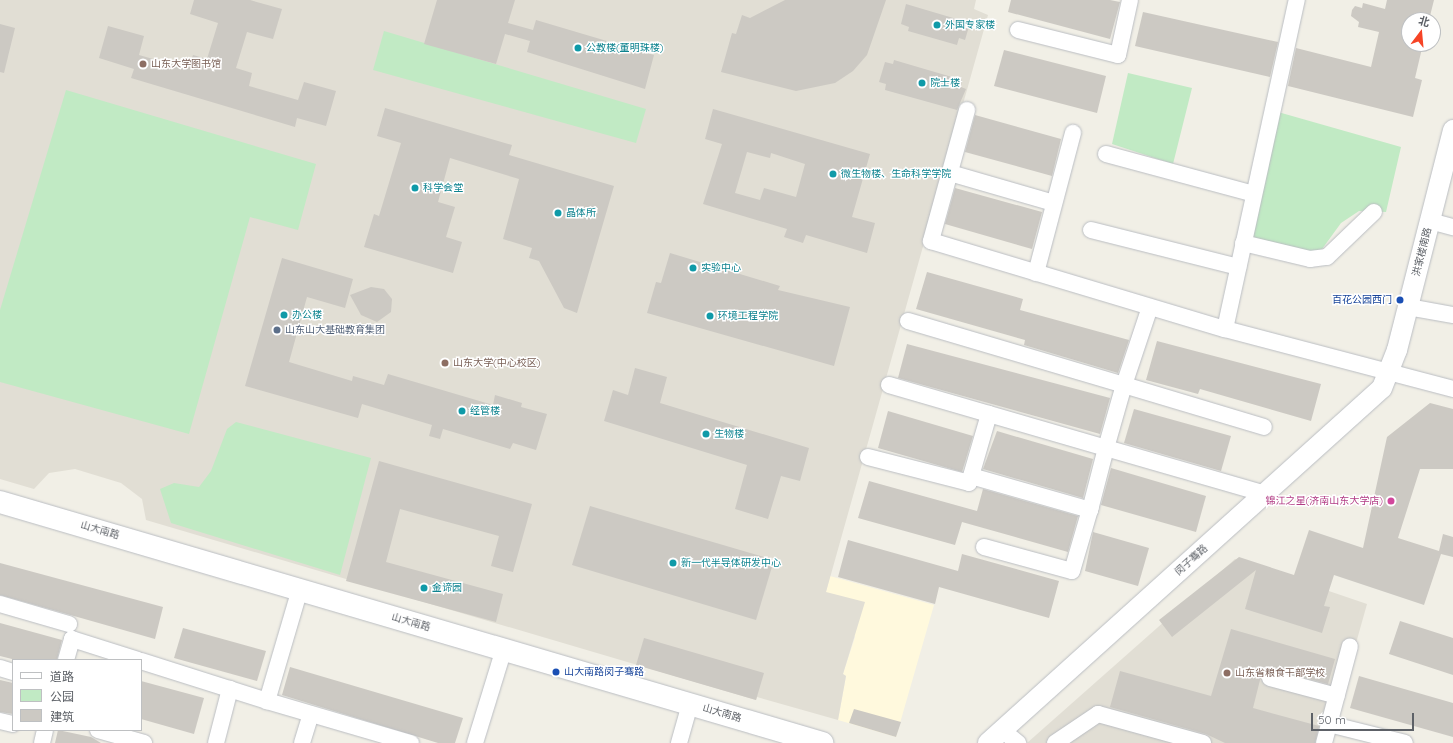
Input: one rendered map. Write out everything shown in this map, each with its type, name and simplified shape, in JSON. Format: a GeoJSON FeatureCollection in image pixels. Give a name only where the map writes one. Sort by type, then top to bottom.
{"type":"FeatureCollection","features":[{"type":"Feature","properties":{"kind":"main road","name":"山大南路"},"geometry":{"type":"LineString","coordinates":[[1,506],[300,589],[822,743]]}},
{"type":"Feature","properties":{"kind":"street"},"geometry":{"type":"LineString","coordinates":[[1018,30],[1118,55],[1130,0]]}},
{"type":"Feature","properties":{"kind":"street"},"geometry":{"type":"LineString","coordinates":[[1225,329],[1297,0]]}},
{"type":"Feature","properties":{"kind":"street"},"geometry":{"type":"LineString","coordinates":[[967,110],[931,242],[1225,329],[1453,389]]}},
{"type":"Feature","properties":{"kind":"street","name":"洪家楼南路"},"geometry":{"type":"LineString","coordinates":[[1390,372],[1453,130]]}},
{"type":"Feature","properties":{"kind":"street"},"geometry":{"type":"LineString","coordinates":[[1036,273],[1073,133]]}},
{"type":"Feature","properties":{"kind":"street"},"geometry":{"type":"LineString","coordinates":[[1106,154],[1254,194]]}},
{"type":"Feature","properties":{"kind":"street"},"geometry":{"type":"LineString","coordinates":[[950,172],[1054,203]]}},
{"type":"Feature","properties":{"kind":"street"},"geometry":{"type":"LineString","coordinates":[[1243,243],[1310,259],[1327,257],[1374,212]]}},
{"type":"Feature","properties":{"kind":"street"},"geometry":{"type":"LineString","coordinates":[[1430,221],[1453,227]]}},
{"type":"Feature","properties":{"kind":"street"},"geometry":{"type":"LineString","coordinates":[[1091,230],[1238,267]]}},
{"type":"Feature","properties":{"kind":"street"},"geometry":{"type":"LineString","coordinates":[[984,548],[1072,571],[1124,385],[1150,307]]}},
{"type":"Feature","properties":{"kind":"street"},"geometry":{"type":"LineString","coordinates":[[1408,307],[1453,315]]}},
{"type":"Feature","properties":{"kind":"street"},"geometry":{"type":"LineString","coordinates":[[908,321],[1264,427]]}},
{"type":"Feature","properties":{"kind":"street"},"geometry":{"type":"LineString","coordinates":[[1390,372],[1406,384],[1453,398]]}},
{"type":"Feature","properties":{"kind":"street","name":"闵子骞路"},"geometry":{"type":"LineString","coordinates":[[995,736],[1382,388],[1390,372]]}},
{"type":"Feature","properties":{"kind":"street"},"geometry":{"type":"LineString","coordinates":[[889,385],[1265,494]]}},
{"type":"Feature","properties":{"kind":"street"},"geometry":{"type":"LineString","coordinates":[[868,457],[969,483],[989,414]]}},
{"type":"Feature","properties":{"kind":"street"},"geometry":{"type":"LineString","coordinates":[[971,476],[1090,510],[1091,506]]}},
{"type":"Feature","properties":{"kind":"street"},"geometry":{"type":"LineString","coordinates":[[267,701],[300,589]]}},
{"type":"Feature","properties":{"kind":"street"},"geometry":{"type":"LineString","coordinates":[[0,604],[69,624]]}},
{"type":"Feature","properties":{"kind":"street"},"geometry":{"type":"LineString","coordinates":[[66,659],[72,639],[135,659]]}},
{"type":"Feature","properties":{"kind":"street"},"geometry":{"type":"LineString","coordinates":[[1324,743],[1350,646]]}},
{"type":"Feature","properties":{"kind":"street"},"geometry":{"type":"LineString","coordinates":[[475,743],[504,649]]}},
{"type":"Feature","properties":{"kind":"street"},"geometry":{"type":"LineString","coordinates":[[142,661],[267,701],[411,743]]}},
{"type":"Feature","properties":{"kind":"street"},"geometry":{"type":"LineString","coordinates":[[0,668],[12,672]]}},
{"type":"Feature","properties":{"kind":"street"},"geometry":{"type":"LineString","coordinates":[[1270,678],[1337,696]]}},
{"type":"Feature","properties":{"kind":"street"},"geometry":{"type":"LineString","coordinates":[[216,743],[230,689]]}},
{"type":"Feature","properties":{"kind":"street"},"geometry":{"type":"LineString","coordinates":[[679,743],[690,704]]}},
{"type":"Feature","properties":{"kind":"street"},"geometry":{"type":"LineString","coordinates":[[302,743],[311,714]]}},
{"type":"Feature","properties":{"kind":"street"},"geometry":{"type":"LineString","coordinates":[[1055,743],[1098,714],[1203,743]]}},
{"type":"Feature","properties":{"kind":"street"},"geometry":{"type":"LineString","coordinates":[[0,721],[12,724]]}},
{"type":"Feature","properties":{"kind":"street"},"geometry":{"type":"LineString","coordinates":[[1329,724],[1405,743]]}},
{"type":"Feature","properties":{"kind":"street"},"geometry":{"type":"LineString","coordinates":[[42,743],[45,731]]}},
{"type":"Feature","properties":{"kind":"street"},"geometry":{"type":"LineString","coordinates":[[102,731],[144,743]]}},
{"type":"Feature","properties":{"kind":"street"},"geometry":{"type":"LineString","coordinates":[[995,736],[1018,743]]}},
{"type":"Feature","properties":{"kind":"shaded area","name":"山东大学(中心校区)"},"geometry":{"type":"Polygon","coordinates":[[[0,0],[976,0],[974,9],[988,15],[826,592],[865,602],[843,674],[846,676],[838,720],[757,697],[756,700],[146,520],[142,499],[121,483],[75,469],[49,473],[34,489],[0,479],[0,0]]]}},
{"type":"Feature","properties":{"kind":"shaded area","name":"山东省粮食干部学校"},"geometry":{"type":"Polygon","coordinates":[[[1235,559],[1367,604],[1328,743],[1027,743],[1235,559]]]}},
{"type":"Feature","properties":{"kind":"shaded area"},"geometry":{"type":"Polygon","coordinates":[[[830,576],[934,605],[896,737],[838,720],[846,676],[843,674],[855,637],[826,592],[830,576]]]}},
{"type":"Feature","properties":{"kind":"green space"},"geometry":{"type":"Polygon","coordinates":[[[384,31],[646,109],[636,143],[373,70],[384,31]]]}},
{"type":"Feature","properties":{"kind":"green space"},"geometry":{"type":"Polygon","coordinates":[[[1128,73],[1192,88],[1173,164],[1112,144],[1128,73]]]}},
{"type":"Feature","properties":{"kind":"green space"},"geometry":{"type":"Polygon","coordinates":[[[66,90],[316,164],[298,230],[250,217],[189,434],[0,382],[0,310],[66,90]]]}},
{"type":"Feature","properties":{"kind":"green space"},"geometry":{"type":"Polygon","coordinates":[[[1278,112],[1401,147],[1386,212],[1359,211],[1341,223],[1317,256],[1249,236],[1278,112]]]}},
{"type":"Feature","properties":{"kind":"green space"},"geometry":{"type":"Polygon","coordinates":[[[236,422],[371,458],[340,575],[171,523],[160,489],[174,483],[199,487],[211,471],[227,429],[236,422]]]}},
{"type":"Feature","properties":{"kind":"building","name":"山东大学图书馆"},"geometry":{"type":"Polygon","coordinates":[[[194,0],[250,0],[282,9],[273,39],[247,32],[236,68],[252,73],[249,86],[298,100],[304,82],[336,91],[326,126],[297,118],[295,127],[131,78],[134,69],[99,58],[108,26],[144,36],[139,55],[188,69],[193,55],[207,59],[218,23],[190,14],[194,0]]]}},
{"type":"Feature","properties":{"kind":"building","name":"公教楼(董明珠楼)"},"geometry":{"type":"Polygon","coordinates":[[[437,0],[515,0],[508,23],[533,30],[536,20],[654,55],[645,89],[527,52],[530,41],[505,34],[496,64],[424,44],[437,0]]]}},
{"type":"Feature","properties":{"kind":"building"},"geometry":{"type":"Polygon","coordinates":[[[785,0],[886,0],[867,55],[853,71],[835,83],[796,91],[721,72],[732,33],[736,34],[742,15],[750,18],[785,0]]]}},
{"type":"Feature","properties":{"kind":"building"},"geometry":{"type":"Polygon","coordinates":[[[1011,0],[1110,0],[1120,2],[1110,39],[1008,12],[1011,0]]]}},
{"type":"Feature","properties":{"kind":"building"},"geometry":{"type":"Polygon","coordinates":[[[1387,0],[1434,0],[1431,12],[1401,12],[1401,52],[1421,52],[1415,78],[1422,80],[1413,117],[1288,86],[1296,48],[1371,67],[1379,32],[1358,27],[1359,22],[1351,16],[1352,10],[1355,6],[1362,8],[1363,3],[1385,9],[1387,0]]]}},
{"type":"Feature","properties":{"kind":"building","name":"外国专家楼"},"geometry":{"type":"Polygon","coordinates":[[[906,4],[970,23],[965,40],[959,38],[957,45],[908,31],[909,27],[901,24],[906,4]]]}},
{"type":"Feature","properties":{"kind":"building"},"geometry":{"type":"Polygon","coordinates":[[[1143,12],[1278,42],[1270,77],[1135,46],[1143,12]]]}},
{"type":"Feature","properties":{"kind":"building"},"geometry":{"type":"Polygon","coordinates":[[[0,24],[15,28],[4,73],[0,72],[0,24]]]}},
{"type":"Feature","properties":{"kind":"building"},"geometry":{"type":"Polygon","coordinates":[[[1004,50],[1106,76],[1097,113],[994,86],[1004,50]]]}},
{"type":"Feature","properties":{"kind":"building","name":"院士楼"},"geometry":{"type":"Polygon","coordinates":[[[894,60],[962,80],[961,87],[966,89],[957,110],[885,90],[886,84],[879,82],[885,62],[893,64],[894,60]]]}},
{"type":"Feature","properties":{"kind":"building"},"geometry":{"type":"Polygon","coordinates":[[[385,108],[512,145],[509,155],[614,186],[577,313],[564,308],[539,261],[529,258],[532,248],[503,239],[519,179],[450,158],[438,202],[455,207],[446,237],[462,242],[453,273],[364,247],[374,214],[379,216],[401,143],[377,136],[385,108]]]}},
{"type":"Feature","properties":{"kind":"building","name":"微生物楼、生命科学学院"},"geometry":{"type":"Polygon","coordinates":[[[713,109],[870,154],[852,217],[875,223],[867,253],[806,235],[803,243],[784,237],[787,229],[703,204],[722,144],[705,139],[713,109]],[[747,152],[735,193],[760,200],[764,188],[796,197],[805,164],[771,153],[770,158],[747,152]]]}},
{"type":"Feature","properties":{"kind":"building"},"geometry":{"type":"Polygon","coordinates":[[[975,115],[1061,139],[1052,176],[965,152],[975,115]]]}},
{"type":"Feature","properties":{"kind":"building"},"geometry":{"type":"Polygon","coordinates":[[[955,188],[1042,212],[1032,249],[945,224],[955,188]]]}},
{"type":"Feature","properties":{"kind":"building"},"geometry":{"type":"Polygon","coordinates":[[[670,253],[780,286],[778,290],[850,307],[834,366],[647,313],[656,282],[661,283],[670,253]]]}},
{"type":"Feature","properties":{"kind":"building"},"geometry":{"type":"Polygon","coordinates":[[[282,258],[353,279],[345,308],[307,297],[289,362],[352,381],[353,376],[384,385],[388,374],[493,405],[495,395],[522,403],[521,407],[547,414],[536,450],[513,443],[510,449],[443,429],[440,439],[429,436],[432,425],[362,404],[358,418],[245,386],[282,258]]]}},
{"type":"Feature","properties":{"kind":"building"},"geometry":{"type":"Polygon","coordinates":[[[927,272],[1023,299],[1020,310],[1129,340],[1118,373],[1024,345],[1025,340],[916,309],[927,272]]]}},
{"type":"Feature","properties":{"kind":"building"},"geometry":{"type":"Polygon","coordinates":[[[371,287],[384,289],[392,299],[391,312],[377,322],[361,315],[350,295],[371,287]]]}},
{"type":"Feature","properties":{"kind":"building"},"geometry":{"type":"Polygon","coordinates":[[[1157,341],[1321,384],[1311,421],[1200,389],[1198,394],[1146,380],[1157,341]]]}},
{"type":"Feature","properties":{"kind":"building"},"geometry":{"type":"Polygon","coordinates":[[[907,344],[1110,398],[1100,434],[898,378],[907,344]]]}},
{"type":"Feature","properties":{"kind":"building","name":"生物楼"},"geometry":{"type":"Polygon","coordinates":[[[635,368],[667,377],[660,403],[809,448],[800,481],[781,476],[768,519],[735,509],[747,465],[604,421],[613,390],[628,395],[635,368]]]}},
{"type":"Feature","properties":{"kind":"building"},"geometry":{"type":"Polygon","coordinates":[[[1430,403],[1453,409],[1453,469],[1420,469],[1398,538],[1439,551],[1443,534],[1453,537],[1453,557],[1441,554],[1424,605],[1334,575],[1324,606],[1330,607],[1322,633],[1245,609],[1256,570],[1172,637],[1159,620],[1239,557],[1294,575],[1309,530],[1363,548],[1387,437],[1430,403]]]}},
{"type":"Feature","properties":{"kind":"building"},"geometry":{"type":"Polygon","coordinates":[[[1134,409],[1231,436],[1221,471],[1124,443],[1134,409]]]}},
{"type":"Feature","properties":{"kind":"building"},"geometry":{"type":"Polygon","coordinates":[[[888,411],[973,436],[962,472],[878,448],[888,411]]]}},
{"type":"Feature","properties":{"kind":"building"},"geometry":{"type":"Polygon","coordinates":[[[997,431],[1093,459],[1083,498],[983,469],[997,431]]]}},
{"type":"Feature","properties":{"kind":"building"},"geometry":{"type":"Polygon","coordinates":[[[379,461],[532,504],[513,572],[491,566],[499,536],[400,509],[386,562],[503,594],[496,622],[346,581],[379,461]]]}},
{"type":"Feature","properties":{"kind":"building"},"geometry":{"type":"Polygon","coordinates":[[[1111,468],[1206,496],[1196,532],[1101,505],[1111,468]]]}},
{"type":"Feature","properties":{"kind":"building"},"geometry":{"type":"Polygon","coordinates":[[[869,481],[977,511],[983,489],[1078,516],[1068,552],[962,522],[955,545],[858,518],[869,481]]]}},
{"type":"Feature","properties":{"kind":"building","name":"新一代半导体研发中心"},"geometry":{"type":"Polygon","coordinates":[[[590,506],[774,560],[756,620],[572,565],[590,506]]]}},
{"type":"Feature","properties":{"kind":"building"},"geometry":{"type":"Polygon","coordinates":[[[1093,532],[1149,548],[1138,586],[1085,571],[1093,532]]]}},
{"type":"Feature","properties":{"kind":"building"},"geometry":{"type":"Polygon","coordinates":[[[848,540],[958,571],[962,554],[1059,581],[1049,618],[939,587],[935,604],[838,577],[848,540]]]}},
{"type":"Feature","properties":{"kind":"building"},"geometry":{"type":"Polygon","coordinates":[[[0,563],[163,607],[155,639],[0,595],[0,563]]]}},
{"type":"Feature","properties":{"kind":"building"},"geometry":{"type":"Polygon","coordinates":[[[1400,621],[1453,638],[1453,675],[1389,654],[1400,621]]]}},
{"type":"Feature","properties":{"kind":"building"},"geometry":{"type":"Polygon","coordinates":[[[0,623],[62,640],[57,659],[12,659],[0,656],[0,623]]]}},
{"type":"Feature","properties":{"kind":"building"},"geometry":{"type":"Polygon","coordinates":[[[183,628],[266,651],[257,681],[174,658],[183,628]]]}},
{"type":"Feature","properties":{"kind":"building"},"geometry":{"type":"Polygon","coordinates":[[[1231,629],[1335,659],[1328,684],[1272,669],[1264,670],[1261,676],[1253,708],[1319,726],[1315,743],[1225,743],[1206,734],[1110,707],[1120,671],[1211,696],[1231,629]]]}},
{"type":"Feature","properties":{"kind":"building"},"geometry":{"type":"Polygon","coordinates":[[[644,638],[764,673],[756,700],[636,665],[644,638]]]}},
{"type":"Feature","properties":{"kind":"building"},"geometry":{"type":"Polygon","coordinates":[[[290,667],[463,718],[455,743],[438,743],[282,695],[290,667]]]}},
{"type":"Feature","properties":{"kind":"building"},"geometry":{"type":"Polygon","coordinates":[[[1359,676],[1453,703],[1453,737],[1350,708],[1359,676]]]}},
{"type":"Feature","properties":{"kind":"building"},"geometry":{"type":"Polygon","coordinates":[[[0,680],[12,683],[12,714],[0,712],[0,680]]]}},
{"type":"Feature","properties":{"kind":"building"},"geometry":{"type":"Polygon","coordinates":[[[142,681],[204,698],[194,734],[142,719],[142,681]]]}},
{"type":"Feature","properties":{"kind":"building"},"geometry":{"type":"Polygon","coordinates":[[[854,709],[901,722],[896,737],[849,723],[854,709]]]}},
{"type":"Feature","properties":{"kind":"building"},"geometry":{"type":"Polygon","coordinates":[[[58,731],[63,731],[91,737],[101,743],[55,743],[58,731]]]}},
{"type":"Feature","properties":{"kind":"place","name":"外国专家楼"},"geometry":{"type":"Point","coordinates":[937,25]}},
{"type":"Feature","properties":{"kind":"place","name":"公教楼(董明珠楼)"},"geometry":{"type":"Point","coordinates":[578,48]}},
{"type":"Feature","properties":{"kind":"place","name":"山东大学图书馆"},"geometry":{"type":"Point","coordinates":[143,64]}},
{"type":"Feature","properties":{"kind":"place","name":"院士楼"},"geometry":{"type":"Point","coordinates":[922,83]}},
{"type":"Feature","properties":{"kind":"place","name":"微生物楼、生命科学学院"},"geometry":{"type":"Point","coordinates":[833,174]}},
{"type":"Feature","properties":{"kind":"place","name":"科学会堂"},"geometry":{"type":"Point","coordinates":[415,188]}},
{"type":"Feature","properties":{"kind":"place","name":"晶体所"},"geometry":{"type":"Point","coordinates":[558,213]}},
{"type":"Feature","properties":{"kind":"place","name":"实验中心"},"geometry":{"type":"Point","coordinates":[693,268]}},
{"type":"Feature","properties":{"kind":"place","name":"百花公园西门"},"geometry":{"type":"Point","coordinates":[1400,300]}},
{"type":"Feature","properties":{"kind":"place","name":"办公楼"},"geometry":{"type":"Point","coordinates":[284,315]}},
{"type":"Feature","properties":{"kind":"place","name":"环境工程学院"},"geometry":{"type":"Point","coordinates":[710,316]}},
{"type":"Feature","properties":{"kind":"place","name":"山东山大基础教育集团"},"geometry":{"type":"Point","coordinates":[277,330]}},
{"type":"Feature","properties":{"kind":"place","name":"山东大学(中心校区)"},"geometry":{"type":"Point","coordinates":[445,363]}},
{"type":"Feature","properties":{"kind":"place","name":"经管楼"},"geometry":{"type":"Point","coordinates":[462,411]}},
{"type":"Feature","properties":{"kind":"place","name":"生物楼"},"geometry":{"type":"Point","coordinates":[706,434]}},
{"type":"Feature","properties":{"kind":"place","name":"锦江之星(济南山东大学店)"},"geometry":{"type":"Point","coordinates":[1391,501]}},
{"type":"Feature","properties":{"kind":"place","name":"新一代半导体研发中心"},"geometry":{"type":"Point","coordinates":[673,563]}},
{"type":"Feature","properties":{"kind":"place","name":"金谛园"},"geometry":{"type":"Point","coordinates":[424,588]}},
{"type":"Feature","properties":{"kind":"place","name":"山大南路闵子骞路"},"geometry":{"type":"Point","coordinates":[556,672]}},
{"type":"Feature","properties":{"kind":"place","name":"山东省粮食干部学校"},"geometry":{"type":"Point","coordinates":[1227,673]}}]}
